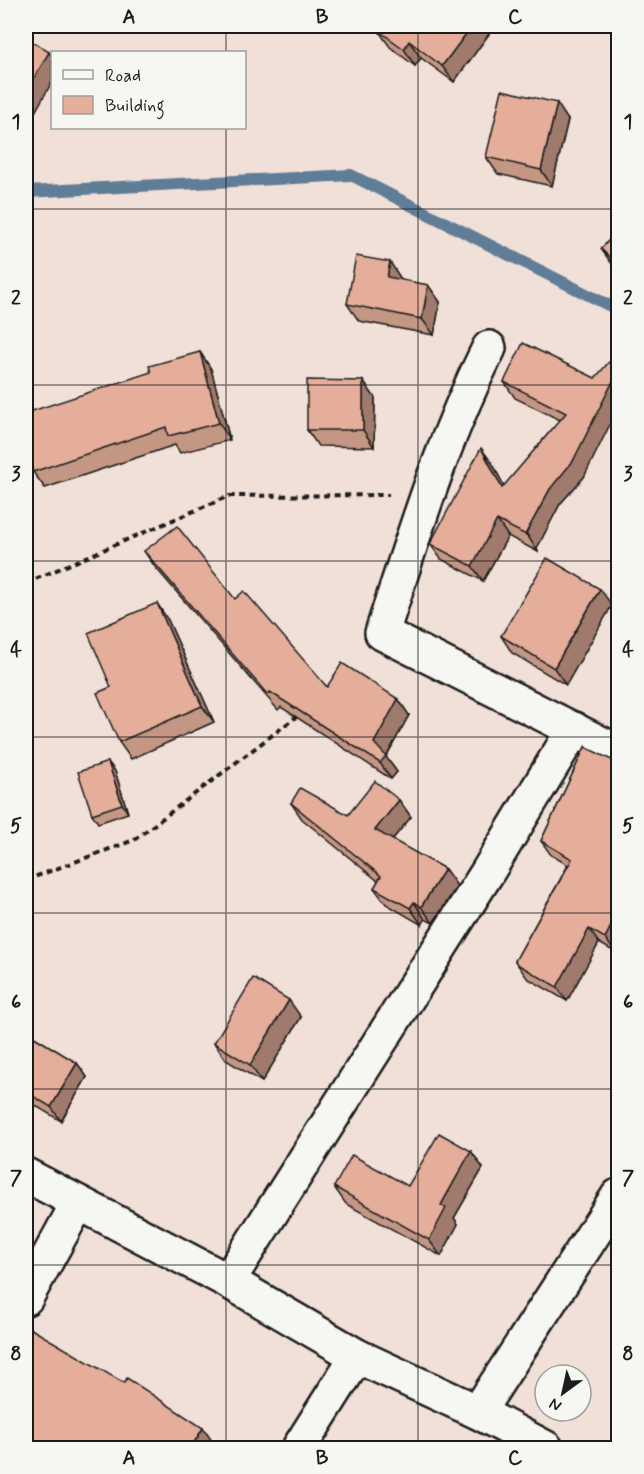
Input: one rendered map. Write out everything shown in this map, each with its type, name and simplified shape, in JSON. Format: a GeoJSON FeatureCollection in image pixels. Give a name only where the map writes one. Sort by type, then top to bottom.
{"type":"FeatureCollection","features":[{"type":"Feature","properties":{"kind":"street"},"geometry":{"type":"LineString","coordinates":[[489,348],[458,410],[426,495],[382,633],[618,752]]}},
{"type":"Feature","properties":{"kind":"street"},"geometry":{"type":"LineString","coordinates":[[228,1281],[488,873],[574,729]]}},
{"type":"Feature","properties":{"kind":"street"},"geometry":{"type":"LineString","coordinates":[[26,1175],[228,1281],[357,1356],[478,1412],[546,1449]]}},
{"type":"Feature","properties":{"kind":"street"},"geometry":{"type":"LineString","coordinates":[[478,1412],[618,1196]]}},
{"type":"Feature","properties":{"kind":"street"},"geometry":{"type":"LineString","coordinates":[[26,1298],[78,1203]]}},
{"type":"Feature","properties":{"kind":"street"},"geometry":{"type":"LineString","coordinates":[[299,1449],[357,1356]]}},
{"type":"Feature","properties":{"kind":"path"},"geometry":{"type":"LineString","coordinates":[[26,583],[229,496],[426,495]]}},
{"type":"Feature","properties":{"kind":"path"},"geometry":{"type":"LineString","coordinates":[[26,880],[134,840],[309,708]]}},
{"type":"Feature","properties":{"kind":"building"},"geometry":{"type":"Polygon","coordinates":[[[381,26],[472,26],[442,66],[409,41],[404,49],[378,30],[381,26]]]}},
{"type":"Feature","properties":{"kind":"building"},"geometry":{"type":"Polygon","coordinates":[[[26,38],[49,52],[26,92],[26,38]]]}},
{"type":"Feature","properties":{"kind":"building"},"geometry":{"type":"Polygon","coordinates":[[[502,90],[557,103],[541,170],[486,157],[502,90]]]}},
{"type":"Feature","properties":{"kind":"building"},"geometry":{"type":"Polygon","coordinates":[[[618,230],[618,265],[601,249],[618,230]]]}},
{"type":"Feature","properties":{"kind":"building"},"geometry":{"type":"Polygon","coordinates":[[[356,256],[390,262],[387,277],[428,285],[422,319],[347,304],[356,256]]]}},
{"type":"Feature","properties":{"kind":"building"},"geometry":{"type":"Polygon","coordinates":[[[523,343],[595,378],[609,362],[618,368],[618,371],[573,461],[550,489],[526,533],[528,536],[497,520],[472,566],[430,544],[481,448],[502,488],[566,413],[504,382],[523,343]]]}},
{"type":"Feature","properties":{"kind":"building"},"geometry":{"type":"Polygon","coordinates":[[[200,352],[219,423],[168,436],[166,427],[33,472],[26,448],[26,413],[151,372],[149,366],[200,352]]]}},
{"type":"Feature","properties":{"kind":"building"},"geometry":{"type":"Polygon","coordinates":[[[307,380],[363,381],[363,430],[307,430],[307,380]]]}},
{"type":"Feature","properties":{"kind":"building"},"geometry":{"type":"Polygon","coordinates":[[[177,526],[235,599],[244,591],[327,687],[342,663],[398,699],[374,743],[386,756],[380,763],[270,692],[267,694],[144,551],[177,526]]]}},
{"type":"Feature","properties":{"kind":"building"},"geometry":{"type":"Polygon","coordinates":[[[547,558],[600,589],[554,668],[501,636],[547,558]]]}},
{"type":"Feature","properties":{"kind":"building"},"geometry":{"type":"Polygon","coordinates":[[[157,603],[202,706],[119,742],[97,693],[111,687],[88,633],[157,603]]]}},
{"type":"Feature","properties":{"kind":"building"},"geometry":{"type":"Polygon","coordinates":[[[585,747],[618,763],[618,912],[605,938],[589,929],[557,987],[515,961],[572,859],[541,841],[585,747]]]}},
{"type":"Feature","properties":{"kind":"building"},"geometry":{"type":"Polygon","coordinates":[[[108,762],[122,804],[92,814],[78,772],[108,762]]]}},
{"type":"Feature","properties":{"kind":"building"},"geometry":{"type":"Polygon","coordinates":[[[375,781],[399,800],[375,830],[445,869],[421,907],[414,902],[410,908],[374,888],[381,876],[291,803],[300,788],[348,815],[375,781]]]}},
{"type":"Feature","properties":{"kind":"building"},"geometry":{"type":"Polygon","coordinates":[[[253,978],[289,1000],[250,1065],[214,1043],[253,978]]]}},
{"type":"Feature","properties":{"kind":"building"},"geometry":{"type":"Polygon","coordinates":[[[26,1032],[77,1063],[51,1107],[26,1092],[26,1032]]]}},
{"type":"Feature","properties":{"kind":"building"},"geometry":{"type":"Polygon","coordinates":[[[439,1133],[471,1151],[441,1205],[446,1208],[429,1240],[334,1187],[352,1155],[408,1186],[439,1133]]]}},
{"type":"Feature","properties":{"kind":"building"},"geometry":{"type":"Polygon","coordinates":[[[26,1326],[124,1383],[127,1378],[203,1428],[190,1449],[26,1449],[26,1326]]]}},
{"type":"Feature","properties":{"kind":"waterway"},"geometry":{"type":"LineString","coordinates":[[26,192],[351,175],[618,310]]}}]}
